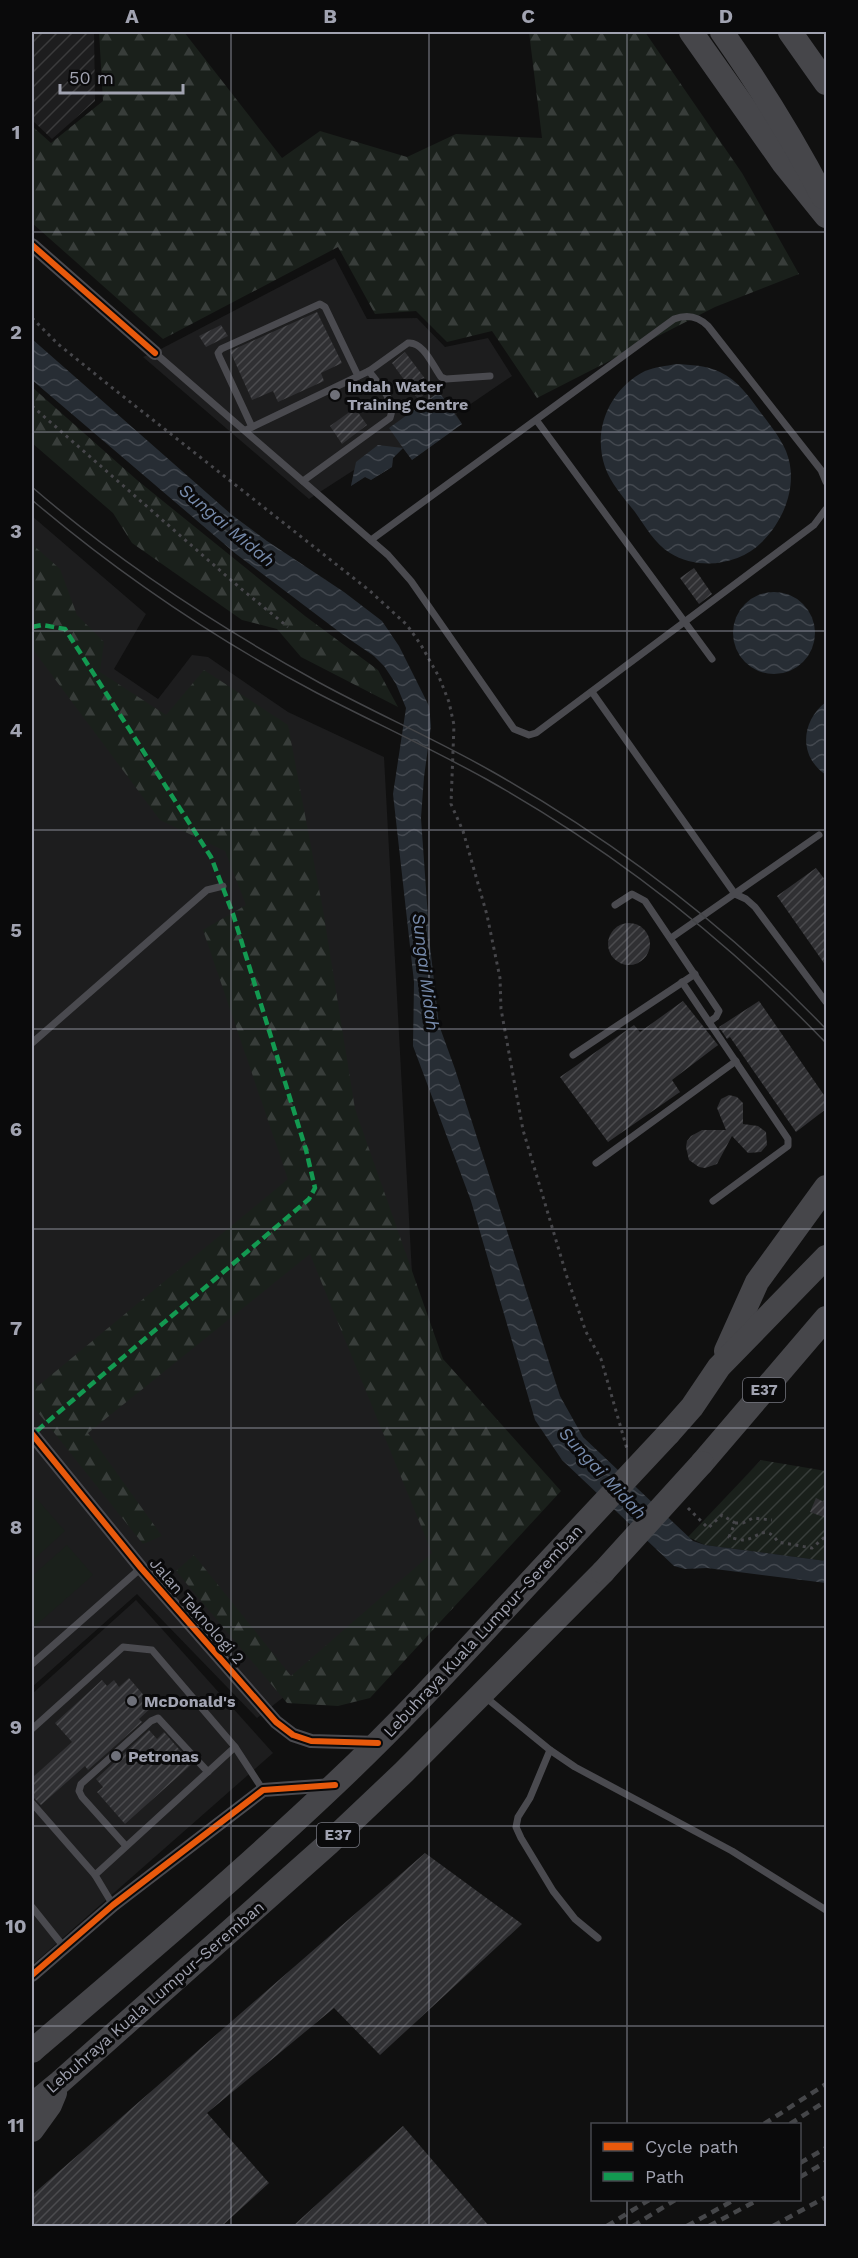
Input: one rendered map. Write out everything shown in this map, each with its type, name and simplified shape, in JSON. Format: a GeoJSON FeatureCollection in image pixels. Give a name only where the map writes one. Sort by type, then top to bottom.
{"type":"FeatureCollection","features":[{"type":"Feature","properties":{"kind":"highway"},"geometry":{"type":"LineString","coordinates":[[691,32],[784,164],[826,216]]}},
{"type":"Feature","properties":{"kind":"highway"},"geometry":{"type":"LineString","coordinates":[[722,32],[793,139],[826,205]]}},
{"type":"Feature","properties":{"kind":"highway"},"geometry":{"type":"LineString","coordinates":[[790,32],[826,83]]}},
{"type":"Feature","properties":{"kind":"highway"},"geometry":{"type":"LineString","coordinates":[[801,32],[826,58]]}},
{"type":"Feature","properties":{"kind":"highway"},"geometry":{"type":"LineString","coordinates":[[719,1367],[757,1282],[826,1187]]}},
{"type":"Feature","properties":{"kind":"highway","name":"Lebuhraya Kuala Lumpur–Seremban"},"geometry":{"type":"LineString","coordinates":[[32,2051],[182,1922],[335,1785],[378,1743],[669,1433],[692,1407],[719,1367],[826,1257]]}},
{"type":"Feature","properties":{"kind":"highway","name":"Lebuhraya Kuala Lumpur–Seremban"},"geometry":{"type":"LineString","coordinates":[[32,2105],[328,1844],[482,1694],[603,1572],[702,1462],[826,1318]]}},
{"type":"Feature","properties":{"kind":"highway"},"geometry":{"type":"LineString","coordinates":[[32,2130],[50,2104],[60,2082]]}},
{"type":"Feature","properties":{"kind":"street"},"geometry":{"type":"LineString","coordinates":[[32,245],[155,352]]}},
{"type":"Feature","properties":{"kind":"street","name":"Jalan Teknologi 2"},"geometry":{"type":"LineString","coordinates":[[32,1435],[141,1568],[276,1722],[293,1735],[310,1741],[378,1743]]}},
{"type":"Feature","properties":{"kind":"street"},"geometry":{"type":"LineString","coordinates":[[32,1975],[113,1905],[262,1790],[335,1785]]}},
{"type":"Feature","properties":{"kind":"lane"},"geometry":{"type":"LineString","coordinates":[[249,429],[218,352],[232,344],[316,304],[323,305],[358,376]]}},
{"type":"Feature","properties":{"kind":"lane"},"geometry":{"type":"LineString","coordinates":[[371,540],[674,319],[683,315],[702,320],[708,326],[820,470],[826,482]]}},
{"type":"Feature","properties":{"kind":"lane"},"geometry":{"type":"LineString","coordinates":[[249,429],[369,371],[412,342],[420,347],[446,380],[490,376]]}},
{"type":"Feature","properties":{"kind":"lane"},"geometry":{"type":"LineString","coordinates":[[155,352],[249,429],[303,481],[400,567],[514,729],[529,735],[536,733],[592,692],[814,525],[826,509]]}},
{"type":"Feature","properties":{"kind":"lane"},"geometry":{"type":"LineString","coordinates":[[303,481],[390,418],[392,410],[390,401],[369,371]]}},
{"type":"Feature","properties":{"kind":"lane"},"geometry":{"type":"LineString","coordinates":[[537,421],[712,659]]}},
{"type":"Feature","properties":{"kind":"lane"},"geometry":{"type":"LineString","coordinates":[[592,692],[735,894],[746,899],[755,907],[826,1002]]}},
{"type":"Feature","properties":{"kind":"lane"},"geometry":{"type":"LineString","coordinates":[[671,938],[819,835]]}},
{"type":"Feature","properties":{"kind":"lane"},"geometry":{"type":"LineString","coordinates":[[32,1043],[207,890],[223,886]]}},
{"type":"Feature","properties":{"kind":"lane"},"geometry":{"type":"LineString","coordinates":[[615,905],[632,894],[645,901],[719,1011],[716,1017],[709,1022]]}},
{"type":"Feature","properties":{"kind":"lane"},"geometry":{"type":"LineString","coordinates":[[573,1055],[694,974]]}},
{"type":"Feature","properties":{"kind":"lane"},"geometry":{"type":"LineString","coordinates":[[682,982],[784,1132],[788,1146],[714,1201]]}},
{"type":"Feature","properties":{"kind":"lane"},"geometry":{"type":"LineString","coordinates":[[596,1163],[736,1061]]}},
{"type":"Feature","properties":{"kind":"lane"},"geometry":{"type":"LineString","coordinates":[[32,1664],[141,1568]]}},
{"type":"Feature","properties":{"kind":"lane"},"geometry":{"type":"LineString","coordinates":[[32,1729],[123,1647],[152,1650],[235,1748],[262,1790]]}},
{"type":"Feature","properties":{"kind":"lane"},"geometry":{"type":"LineString","coordinates":[[482,1694],[550,1750],[575,1767],[732,1851],[826,1910]]}},
{"type":"Feature","properties":{"kind":"lane"},"geometry":{"type":"LineString","coordinates":[[126,1846],[82,1797],[79,1791],[81,1784],[151,1721],[158,1718],[208,1772]]}},
{"type":"Feature","properties":{"kind":"lane"},"geometry":{"type":"LineString","coordinates":[[95,1875],[235,1748]]}},
{"type":"Feature","properties":{"kind":"lane"},"geometry":{"type":"LineString","coordinates":[[550,1750],[530,1798],[518,1817],[516,1827],[520,1838],[560,1900],[575,1919],[598,1938]]}},
{"type":"Feature","properties":{"kind":"lane"},"geometry":{"type":"LineString","coordinates":[[32,1803],[95,1875],[113,1905]]}},
{"type":"Feature","properties":{"kind":"lane"},"geometry":{"type":"LineString","coordinates":[[32,1907],[34,1916],[64,1947]]}},
{"type":"Feature","properties":{"kind":"path"},"geometry":{"type":"LineString","coordinates":[[32,318],[58,344],[370,591],[407,625],[439,677],[449,702],[454,725],[451,804],[463,831],[487,915],[500,978],[501,1009],[523,1130],[586,1332],[602,1359],[626,1447],[634,1455]]}},
{"type":"Feature","properties":{"kind":"path"},"geometry":{"type":"LineString","coordinates":[[32,406],[288,627]]}},
{"type":"Feature","properties":{"kind":"path"},"geometry":{"type":"LineString","coordinates":[[683,1504],[708,1528],[722,1515],[735,1523],[753,1518],[772,1520]]}},
{"type":"Feature","properties":{"kind":"path"},"geometry":{"type":"LineString","coordinates":[[735,1523],[729,1537],[744,1540],[767,1532],[777,1542],[812,1548],[826,1536]]}},
{"type":"Feature","properties":{"kind":"shaded area"},"geometry":{"type":"Polygon","coordinates":[[[32,32],[94,32],[95,101],[52,139],[32,120],[32,32]]]}},
{"type":"Feature","properties":{"kind":"shaded area","name":"Indah Water Training Centre"},"geometry":{"type":"Polygon","coordinates":[[[335,258],[367,319],[417,318],[445,347],[488,338],[512,376],[456,414],[462,424],[412,460],[403,448],[393,458],[392,467],[371,480],[365,477],[351,486],[354,470],[309,499],[143,357],[335,258]]]}},
{"type":"Feature","properties":{"kind":"shaded area"},"geometry":{"type":"Polygon","coordinates":[[[32,516],[146,614],[114,669],[158,699],[192,655],[208,657],[288,712],[384,757],[418,1384],[472,1531],[299,1685],[257,1718],[137,1594],[32,1687],[32,516]]]}},
{"type":"Feature","properties":{"kind":"shaded area"},"geometry":{"type":"Polygon","coordinates":[[[136,1600],[273,1753],[32,1965],[32,1694],[136,1600]]]}},
{"type":"Feature","properties":{"kind":"green space"},"geometry":{"type":"Polygon","coordinates":[[[99,32],[184,32],[282,158],[320,131],[407,157],[456,134],[542,138],[529,32],[645,32],[742,173],[799,274],[715,307],[537,398],[492,331],[447,342],[416,311],[375,314],[338,247],[163,339],[32,223],[32,126],[51,143],[103,101],[99,32]]]}},
{"type":"Feature","properties":{"kind":"green space"},"geometry":{"type":"Polygon","coordinates":[[[32,387],[137,480],[305,616],[378,670],[398,707],[301,657],[277,629],[242,620],[132,543],[113,513],[32,443],[32,387]]]}},
{"type":"Feature","properties":{"kind":"green space"},"geometry":{"type":"Polygon","coordinates":[[[32,544],[60,569],[77,615],[104,642],[100,672],[166,715],[204,670],[288,725],[323,910],[355,1109],[443,1359],[561,1491],[370,1698],[338,1706],[287,1703],[176,1571],[194,1555],[291,1676],[432,1553],[310,1254],[88,1433],[162,1536],[143,1544],[32,1405],[32,1377],[38,1386],[288,1179],[203,930],[246,905],[225,851],[160,820],[34,651],[32,653],[32,544]]]}},
{"type":"Feature","properties":{"kind":"green space"},"geometry":{"type":"Polygon","coordinates":[[[761,1460],[826,1471],[826,1561],[705,1545],[688,1537],[761,1460]]]}},
{"type":"Feature","properties":{"kind":"green space"},"geometry":{"type":"Polygon","coordinates":[[[36,1498],[65,1531],[32,1561],[32,1502],[36,1498]]]}},
{"type":"Feature","properties":{"kind":"green space"},"geometry":{"type":"Polygon","coordinates":[[[67,1545],[93,1575],[34,1627],[32,1625],[32,1576],[67,1545]]]}},
{"type":"Feature","properties":{"kind":"water","name":"Sungai Midah"},"geometry":{"type":"Polygon","coordinates":[[[32,339],[232,515],[382,621],[399,646],[429,706],[431,726],[421,818],[430,946],[439,1025],[560,1396],[583,1437],[693,1541],[705,1545],[826,1561],[826,1583],[674,1566],[562,1460],[535,1420],[471,1201],[413,1046],[414,982],[393,794],[406,708],[396,684],[374,656],[236,554],[32,380],[32,339]]]}},
{"type":"Feature","properties":{"kind":"water"},"geometry":{"type":"Polygon","coordinates":[[[676,364],[709,368],[726,375],[738,385],[775,431],[790,463],[788,500],[770,533],[753,550],[718,563],[681,559],[660,545],[618,491],[605,467],[602,453],[601,438],[607,412],[622,388],[645,371],[676,364]]]}},
{"type":"Feature","properties":{"kind":"water"},"geometry":{"type":"Polygon","coordinates":[[[439,392],[462,424],[412,460],[389,428],[439,392]]]}},
{"type":"Feature","properties":{"kind":"water"},"geometry":{"type":"Polygon","coordinates":[[[378,445],[403,448],[393,458],[392,467],[371,480],[365,477],[351,486],[356,462],[378,445]]]}},
{"type":"Feature","properties":{"kind":"water"},"geometry":{"type":"Polygon","coordinates":[[[766,592],[782,592],[797,599],[808,610],[815,625],[812,649],[803,662],[782,674],[766,674],[751,667],[740,656],[733,641],[733,625],[740,610],[751,599],[766,592]]]}},
{"type":"Feature","properties":{"kind":"water"},"geometry":{"type":"Polygon","coordinates":[[[826,702],[826,775],[811,758],[806,738],[812,719],[826,702]]]}},
{"type":"Feature","properties":{"kind":"building"},"geometry":{"type":"Polygon","coordinates":[[[317,312],[342,363],[321,373],[324,381],[278,402],[273,391],[252,400],[230,351],[317,312]]]}},
{"type":"Feature","properties":{"kind":"building"},"geometry":{"type":"Polygon","coordinates":[[[221,325],[228,336],[206,347],[199,336],[221,325]]]}},
{"type":"Feature","properties":{"kind":"building"},"geometry":{"type":"Polygon","coordinates":[[[405,352],[432,388],[418,399],[392,363],[405,352]]]}},
{"type":"Feature","properties":{"kind":"building"},"geometry":{"type":"Polygon","coordinates":[[[355,408],[367,425],[342,444],[330,426],[355,408]]]}},
{"type":"Feature","properties":{"kind":"building"},"geometry":{"type":"Polygon","coordinates":[[[694,568],[712,594],[699,604],[680,578],[694,568]]]}},
{"type":"Feature","properties":{"kind":"building"},"geometry":{"type":"Polygon","coordinates":[[[816,868],[826,881],[826,966],[777,896],[816,868]]]}},
{"type":"Feature","properties":{"kind":"building"},"geometry":{"type":"Polygon","coordinates":[[[629,923],[644,929],[650,944],[644,959],[629,965],[614,959],[608,944],[614,929],[629,923]]]}},
{"type":"Feature","properties":{"kind":"building"},"geometry":{"type":"Polygon","coordinates":[[[683,1001],[718,1045],[672,1080],[680,1092],[608,1142],[560,1077],[634,1025],[640,1032],[683,1001]]]}},
{"type":"Feature","properties":{"kind":"building"},"geometry":{"type":"Polygon","coordinates":[[[759,1001],[826,1098],[826,1109],[796,1132],[730,1037],[727,1039],[719,1027],[759,1001]]]}},
{"type":"Feature","properties":{"kind":"building"},"geometry":{"type":"Polygon","coordinates":[[[729,1095],[737,1097],[743,1103],[743,1124],[758,1126],[766,1132],[767,1145],[761,1152],[748,1153],[732,1136],[717,1164],[705,1168],[699,1167],[689,1160],[687,1141],[702,1130],[726,1130],[717,1108],[721,1099],[729,1095]]]}},
{"type":"Feature","properties":{"kind":"building"},"geometry":{"type":"Polygon","coordinates":[[[816,1498],[826,1503],[826,1518],[810,1512],[816,1498]]]}},
{"type":"Feature","properties":{"kind":"building"},"geometry":{"type":"Polygon","coordinates":[[[129,1678],[153,1706],[139,1719],[142,1722],[88,1770],[85,1766],[41,1805],[32,1796],[32,1778],[72,1742],[55,1723],[102,1680],[107,1686],[114,1680],[119,1687],[129,1678]]]}},
{"type":"Feature","properties":{"kind":"building"},"geometry":{"type":"Polygon","coordinates":[[[149,1730],[157,1739],[164,1732],[192,1764],[125,1824],[97,1792],[103,1787],[96,1779],[149,1730]]]}},
{"type":"Feature","properties":{"kind":"building"},"geometry":{"type":"Polygon","coordinates":[[[425,1853],[522,1924],[380,2055],[334,2008],[207,2113],[269,2183],[222,2226],[32,2226],[32,2195],[425,1853]]]}},
{"type":"Feature","properties":{"kind":"building"},"geometry":{"type":"Polygon","coordinates":[[[403,2126],[489,2226],[293,2226],[403,2126]]]}},
{"type":"Feature","properties":{"kind":"tram line"},"geometry":{"type":"LineString","coordinates":[[32,487],[135,568],[207,616],[320,683],[493,772],[539,799],[627,857],[710,921],[789,992],[826,1029]]}},
{"type":"Feature","properties":{"kind":"tram line"},"geometry":{"type":"LineString","coordinates":[[32,500],[99,554],[205,628],[317,693],[486,779],[578,835],[666,899],[708,933],[749,968],[826,1043]]}},
{"type":"Feature","properties":{"kind":"railway"},"geometry":{"type":"LineString","coordinates":[[766,2123],[826,2084]]}},
{"type":"Feature","properties":{"kind":"railway"},"geometry":{"type":"LineString","coordinates":[[792,2123],[826,2101]]}},
{"type":"Feature","properties":{"kind":"railway"},"geometry":{"type":"LineString","coordinates":[[801,2162],[826,2148]]}},
{"type":"Feature","properties":{"kind":"railway"},"geometry":{"type":"LineString","coordinates":[[801,2176],[826,2162]]}},
{"type":"Feature","properties":{"kind":"railway"},"geometry":{"type":"LineString","coordinates":[[773,2226],[826,2197]]}},
{"type":"Feature","properties":{"kind":"railway"},"geometry":{"type":"LineString","coordinates":[[607,2226],[647,2201]]}},
{"type":"Feature","properties":{"kind":"railway"},"geometry":{"type":"LineString","coordinates":[[633,2226],[673,2201]]}},
{"type":"Feature","properties":{"kind":"railway"},"geometry":{"type":"LineString","coordinates":[[687,2226],[732,2201]]}},
{"type":"Feature","properties":{"kind":"railway"},"geometry":{"type":"LineString","coordinates":[[709,2226],[756,2201]]}},
{"type":"Feature","properties":{"kind":"marked path"},"geometry":{"type":"LineString","coordinates":[[32,627],[42,625],[65,629],[211,857],[233,914],[306,1150],[315,1188],[309,1199],[32,1435]]}},
{"type":"Feature","properties":{"kind":"cycle path"},"geometry":{"type":"LineString","coordinates":[[32,245],[155,353]]}},
{"type":"Feature","properties":{"kind":"cycle path"},"geometry":{"type":"LineString","coordinates":[[32,1434],[141,1568],[276,1722],[293,1735],[311,1741],[378,1743]]}},
{"type":"Feature","properties":{"kind":"cycle path"},"geometry":{"type":"LineString","coordinates":[[32,1975],[113,1905],[263,1790],[335,1785]]}},
{"type":"Feature","properties":{"kind":"place","name":"Indah Water Training Centre"},"geometry":{"type":"Point","coordinates":[335,395]}},
{"type":"Feature","properties":{"kind":"place","name":"McDonald's"},"geometry":{"type":"Point","coordinates":[132,1701]}},
{"type":"Feature","properties":{"kind":"place","name":"Petronas"},"geometry":{"type":"Point","coordinates":[116,1756]}}]}
